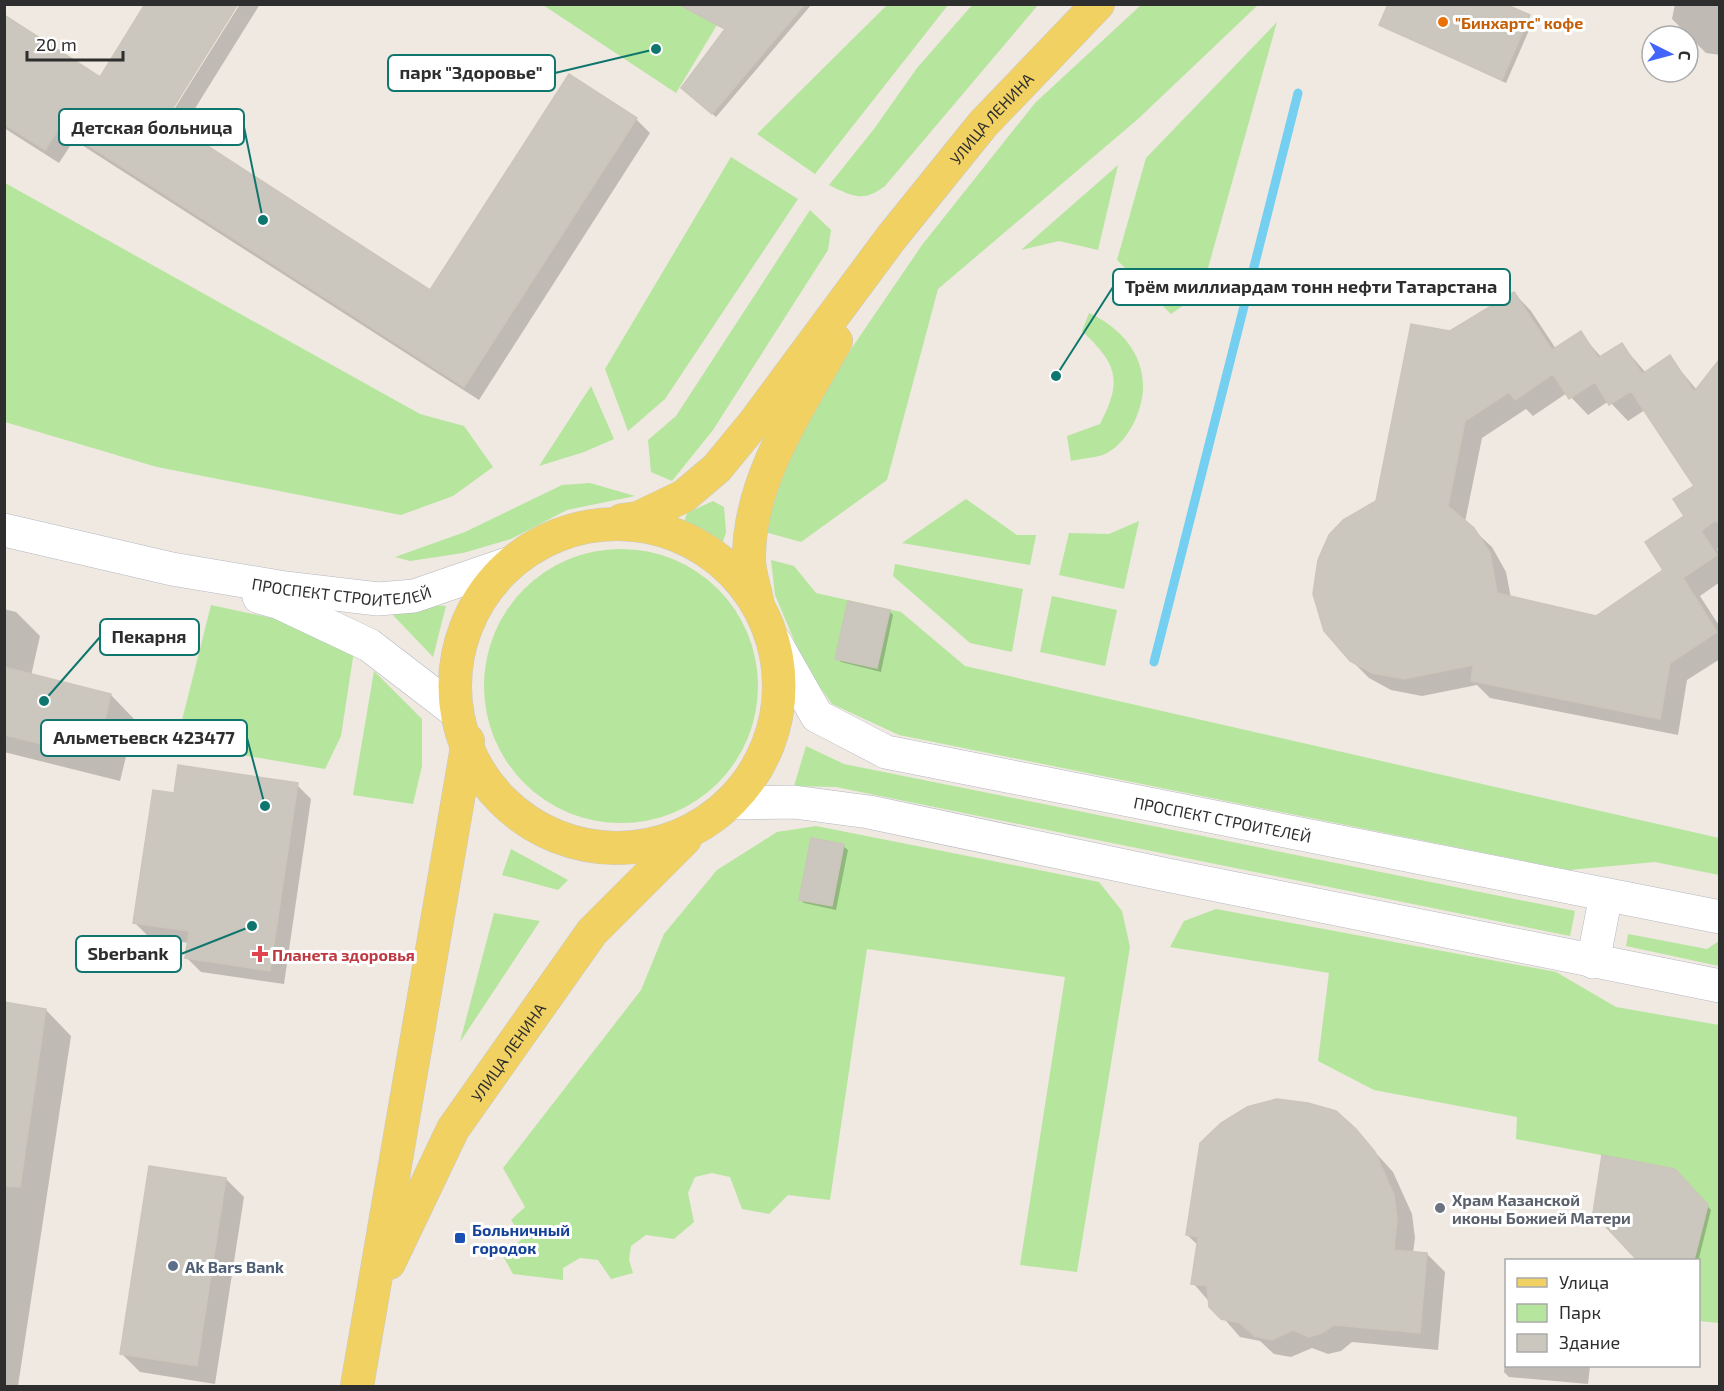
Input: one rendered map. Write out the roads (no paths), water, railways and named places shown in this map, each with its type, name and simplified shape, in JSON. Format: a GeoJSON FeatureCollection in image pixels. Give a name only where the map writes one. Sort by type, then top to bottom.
{"type":"FeatureCollection","features":[{"type":"Feature","properties":{"kind":"main road","name":"УЛИЦА ЛЕНИНА"},"geometry":{"type":"LineString","coordinates":[[891,238],[983,124],[1098,4]]}},
{"type":"Feature","properties":{"kind":"main road"},"geometry":{"type":"LineString","coordinates":[[891,238],[770,463],[754,518],[749,561],[757,601],[775,642],[780,703],[764,758],[732,803],[690,833],[645,849],[588,848],[542,833],[507,808],[468,741],[454,711],[457,650],[477,600],[507,564],[550,536],[608,522],[638,518],[684,496],[717,468],[754,423],[891,238]]}},
{"type":"Feature","properties":{"kind":"main road"},"geometry":{"type":"LineString","coordinates":[[608,522],[663,528],[707,549],[757,601]]}},
{"type":"Feature","properties":{"kind":"main road","name":"УЛИЦА ЛЕНИНА"},"geometry":{"type":"LineString","coordinates":[[357,1386],[468,741]]}},
{"type":"Feature","properties":{"kind":"main road","name":"УЛИЦА ЛЕНИНА"},"geometry":{"type":"LineString","coordinates":[[370,1303],[453,1129],[592,932],[690,833]]}},
{"type":"Feature","properties":{"kind":"street","name":"ПРОСПЕКТ СТРОИТЕЛЕЙ"},"geometry":{"type":"LineString","coordinates":[[4,530],[172,569],[285,588],[378,599],[414,596],[507,564]]}},
{"type":"Feature","properties":{"kind":"street","name":"ПРОСПЕКТ СТРОИТЕЛЕЙ"},"geometry":{"type":"LineString","coordinates":[[172,569],[280,603],[363,641],[454,711]]}},
{"type":"Feature","properties":{"kind":"street","name":"ПРОСПЕКТ СТРОИТЕЛЕЙ"},"geometry":{"type":"LineString","coordinates":[[775,642],[817,716],[886,752],[1719,917]]}},
{"type":"Feature","properties":{"kind":"street"},"geometry":{"type":"LineString","coordinates":[[732,803],[794,802],[869,812],[1719,986]]}},
{"type":"Feature","properties":{"kind":"street"},"geometry":{"type":"LineString","coordinates":[[1593,962],[1606,895]]}},
{"type":"Feature","properties":{"kind":"waterway"},"geometry":{"type":"LineString","coordinates":[[1154,662],[1298,93]]}},
{"type":"Feature","properties":{"kind":"place","name":"\"Бинхартс\" кофе"},"geometry":{"type":"Point","coordinates":[1443,22]}},
{"type":"Feature","properties":{"kind":"place","name":"парк \"Здоровье\""},"geometry":{"type":"Point","coordinates":[656,49]}},
{"type":"Feature","properties":{"kind":"place","name":"Детская больница"},"geometry":{"type":"Point","coordinates":[263,220]}},
{"type":"Feature","properties":{"kind":"place","name":"Трём миллиардам тонн нефти Татарстана"},"geometry":{"type":"Point","coordinates":[1056,376]}},
{"type":"Feature","properties":{"kind":"place","name":"Пекарня"},"geometry":{"type":"Point","coordinates":[44,701]}},
{"type":"Feature","properties":{"kind":"place","name":"Альметьевск 423477"},"geometry":{"type":"Point","coordinates":[265,806]}},
{"type":"Feature","properties":{"kind":"place","name":"Sberbank"},"geometry":{"type":"Point","coordinates":[252,926]}},
{"type":"Feature","properties":{"kind":"place","name":"Планета здоровья"},"geometry":{"type":"Point","coordinates":[260,954]}},
{"type":"Feature","properties":{"kind":"place","name":"Храм Казанской иконы Божией Матери"},"geometry":{"type":"Point","coordinates":[1440,1208]}},
{"type":"Feature","properties":{"kind":"place","name":"Больничный городок"},"geometry":{"type":"Point","coordinates":[460,1238]}},
{"type":"Feature","properties":{"kind":"place","name":"Ak Bars Bank"},"geometry":{"type":"Point","coordinates":[173,1266]}}]}
